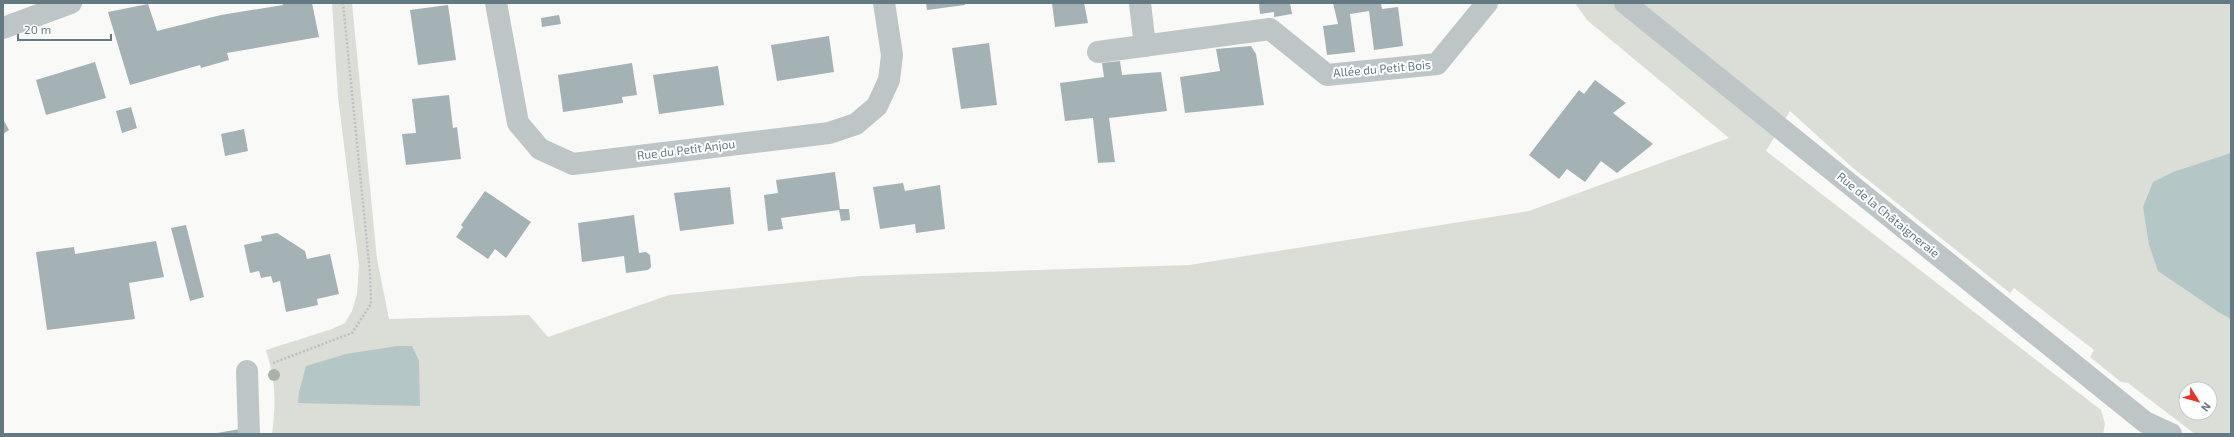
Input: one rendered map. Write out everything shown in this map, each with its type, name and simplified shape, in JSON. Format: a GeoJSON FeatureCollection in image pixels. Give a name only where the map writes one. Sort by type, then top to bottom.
{"type":"FeatureCollection","features":[{"type":"Feature","properties":{"kind":"street"},"geometry":{"type":"LineString","coordinates":[[3,28],[71,3]]}},
{"type":"Feature","properties":{"kind":"street","name":"Rue du Petit Anjou"},"geometry":{"type":"LineString","coordinates":[[496,3],[518,123],[540,149],[572,164],[829,133],[856,124],[877,106],[889,80],[892,55],[884,3]]}},
{"type":"Feature","properties":{"kind":"street"},"geometry":{"type":"LineString","coordinates":[[1140,3],[1145,46]]}},
{"type":"Feature","properties":{"kind":"street","name":"Allée du Petit Bois"},"geometry":{"type":"LineString","coordinates":[[1098,52],[1270,29],[1327,75],[1436,64],[1487,3]]}},
{"type":"Feature","properties":{"kind":"street","name":"Rue de la Châtaigneraie"},"geometry":{"type":"LineString","coordinates":[[1625,3],[2147,429],[2171,434]]}},
{"type":"Feature","properties":{"kind":"street"},"geometry":{"type":"LineString","coordinates":[[248,371],[249,434]]}},
{"type":"Feature","properties":{"kind":"path"},"geometry":{"type":"LineString","coordinates":[[248,371],[352,333],[371,304],[370,273],[343,3]]}},
{"type":"Feature","properties":{"kind":"shaded area"},"geometry":{"type":"Polygon","coordinates":[[[332,3],[352,3],[377,259],[389,319],[529,315],[548,337],[669,295],[861,276],[1189,265],[1529,211],[1729,138],[1587,20],[1575,3],[2231,3],[2231,434],[2195,434],[2128,383],[2121,382],[2090,357],[2094,350],[2014,288],[2010,293],[1853,168],[1790,111],[1766,151],[2101,410],[2105,424],[2103,434],[272,434],[274,392],[272,372],[266,350],[332,329],[345,323],[352,311],[357,294],[359,265],[338,97],[332,3]]]}},
{"type":"Feature","properties":{"kind":"shaded area"},"geometry":{"type":"Polygon","coordinates":[[[2231,153],[2231,319],[2158,271],[2149,245],[2143,207],[2153,182],[2173,172],[2231,153]]]}},
{"type":"Feature","properties":{"kind":"shaded area"},"geometry":{"type":"Polygon","coordinates":[[[397,346],[412,346],[419,361],[420,406],[298,403],[299,392],[306,366],[346,354],[397,346]]]}},
{"type":"Feature","properties":{"kind":"building"},"geometry":{"type":"Polygon","coordinates":[[[282,3],[312,3],[319,37],[227,53],[229,60],[201,68],[200,65],[130,85],[108,12],[148,4],[157,31],[221,15],[283,5],[282,3]]]}},
{"type":"Feature","properties":{"kind":"building"},"geometry":{"type":"Polygon","coordinates":[[[926,3],[964,3],[965,5],[927,10],[926,3]]]}},
{"type":"Feature","properties":{"kind":"building"},"geometry":{"type":"Polygon","coordinates":[[[1052,3],[1084,3],[1088,23],[1055,27],[1052,3]]]}},
{"type":"Feature","properties":{"kind":"building"},"geometry":{"type":"Polygon","coordinates":[[[1259,3],[1290,3],[1292,14],[1274,17],[1274,12],[1260,14],[1259,3]]]}},
{"type":"Feature","properties":{"kind":"building"},"geometry":{"type":"Polygon","coordinates":[[[1333,3],[1381,3],[1382,9],[1398,7],[1403,46],[1374,50],[1369,11],[1350,14],[1355,52],[1327,55],[1323,26],[1338,24],[1333,3]]]}},
{"type":"Feature","properties":{"kind":"building"},"geometry":{"type":"Polygon","coordinates":[[[448,5],[456,60],[418,65],[410,10],[448,5]]]}},
{"type":"Feature","properties":{"kind":"building"},"geometry":{"type":"Polygon","coordinates":[[[559,15],[561,24],[542,27],[541,18],[559,15]]]}},
{"type":"Feature","properties":{"kind":"building"},"geometry":{"type":"Polygon","coordinates":[[[829,36],[834,72],[777,81],[771,45],[829,36]]]}},
{"type":"Feature","properties":{"kind":"building"},"geometry":{"type":"Polygon","coordinates":[[[989,43],[997,105],[961,109],[952,48],[989,43]]]}},
{"type":"Feature","properties":{"kind":"building"},"geometry":{"type":"Polygon","coordinates":[[[1251,46],[1256,54],[1264,105],[1185,113],[1180,77],[1220,71],[1216,49],[1251,46]]]}},
{"type":"Feature","properties":{"kind":"building"},"geometry":{"type":"Polygon","coordinates":[[[1120,61],[1122,75],[1161,72],[1167,111],[1109,118],[1115,162],[1098,163],[1093,118],[1065,121],[1060,83],[1104,77],[1102,63],[1120,61]]]}},
{"type":"Feature","properties":{"kind":"building"},"geometry":{"type":"Polygon","coordinates":[[[95,62],[106,98],[46,115],[36,80],[95,62]]]}},
{"type":"Feature","properties":{"kind":"building"},"geometry":{"type":"Polygon","coordinates":[[[632,63],[637,95],[622,97],[623,103],[563,112],[558,75],[632,63]]]}},
{"type":"Feature","properties":{"kind":"building"},"geometry":{"type":"Polygon","coordinates":[[[718,66],[724,105],[659,114],[653,75],[718,66]]]}},
{"type":"Feature","properties":{"kind":"building"},"geometry":{"type":"Polygon","coordinates":[[[1595,80],[1626,103],[1613,113],[1653,144],[1617,173],[1601,161],[1585,182],[1567,169],[1559,179],[1529,155],[1579,90],[1584,94],[1595,80]]]}},
{"type":"Feature","properties":{"kind":"building"},"geometry":{"type":"Polygon","coordinates":[[[449,95],[453,128],[457,127],[461,159],[406,165],[402,134],[416,133],[412,99],[449,95]]]}},
{"type":"Feature","properties":{"kind":"building"},"geometry":{"type":"Polygon","coordinates":[[[131,107],[137,128],[122,133],[116,111],[131,107]]]}},
{"type":"Feature","properties":{"kind":"building"},"geometry":{"type":"Polygon","coordinates":[[[3,119],[9,130],[3,134],[3,119]]]}},
{"type":"Feature","properties":{"kind":"building"},"geometry":{"type":"Polygon","coordinates":[[[244,129],[248,151],[225,156],[221,134],[244,129]]]}},
{"type":"Feature","properties":{"kind":"building"},"geometry":{"type":"Polygon","coordinates":[[[835,172],[840,209],[849,209],[850,220],[841,221],[839,210],[781,218],[783,229],[768,231],[764,195],[778,193],[776,180],[835,172]]]}},
{"type":"Feature","properties":{"kind":"building"},"geometry":{"type":"Polygon","coordinates":[[[903,183],[905,191],[940,185],[945,229],[916,233],[915,224],[880,229],[873,187],[903,183]]]}},
{"type":"Feature","properties":{"kind":"building"},"geometry":{"type":"Polygon","coordinates":[[[730,187],[734,224],[680,231],[674,193],[730,187]]]}},
{"type":"Feature","properties":{"kind":"building"},"geometry":{"type":"Polygon","coordinates":[[[485,191],[531,222],[506,258],[495,249],[488,259],[456,237],[463,227],[461,225],[485,191]]]}},
{"type":"Feature","properties":{"kind":"building"},"geometry":{"type":"Polygon","coordinates":[[[634,215],[639,253],[646,252],[650,255],[651,267],[648,270],[626,273],[624,256],[582,262],[578,223],[634,215]]]}},
{"type":"Feature","properties":{"kind":"building"},"geometry":{"type":"Polygon","coordinates":[[[186,225],[204,297],[190,301],[171,228],[186,225]]]}},
{"type":"Feature","properties":{"kind":"building"},"geometry":{"type":"Polygon","coordinates":[[[277,233],[305,251],[307,259],[330,254],[339,294],[317,299],[318,305],[286,312],[280,281],[273,283],[271,276],[261,278],[259,271],[250,273],[244,245],[262,241],[261,236],[277,233]]]}},
{"type":"Feature","properties":{"kind":"building"},"geometry":{"type":"Polygon","coordinates":[[[156,241],[164,277],[129,283],[135,319],[47,330],[36,252],[74,247],[75,254],[156,241]]]}},
{"type":"Feature","properties":{"kind":"building"},"geometry":{"type":"Polygon","coordinates":[[[240,429],[242,434],[217,434],[217,433],[240,429]]]}}]}
